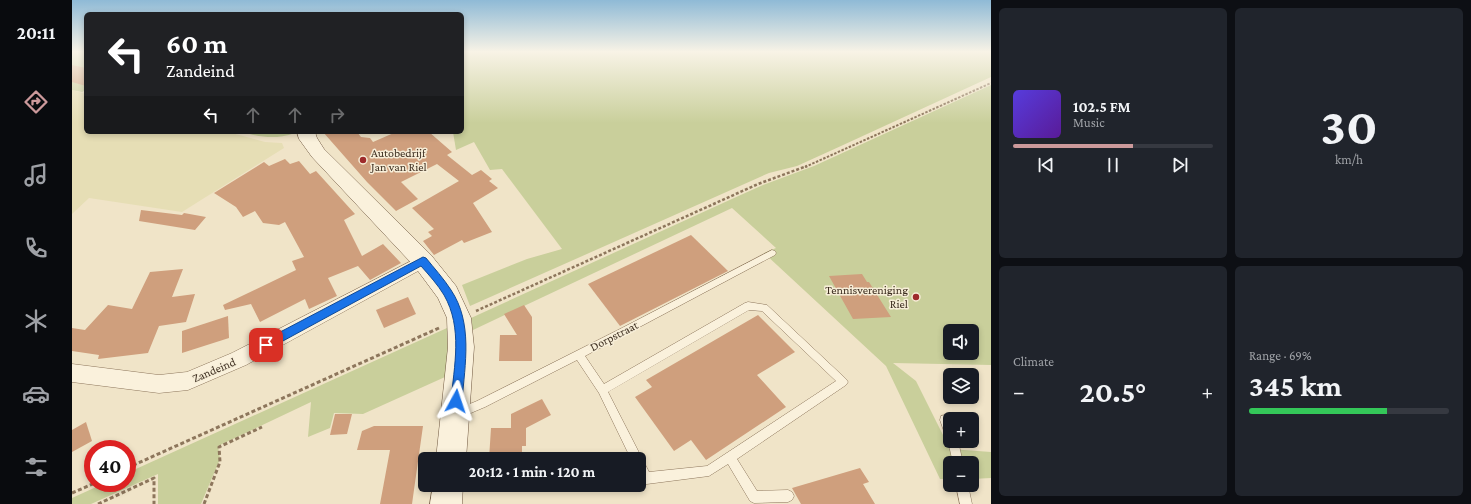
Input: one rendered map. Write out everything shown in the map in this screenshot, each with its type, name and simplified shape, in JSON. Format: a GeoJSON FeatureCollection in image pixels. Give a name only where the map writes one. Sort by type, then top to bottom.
{"type":"FeatureCollection","features":[{"type":"Feature","properties":{"kind":"street"},"geometry":{"type":"LineString","coordinates":[[307,134],[318,153],[423,260],[448,293],[459,318],[461,347],[451,452]]}},
{"type":"Feature","properties":{"kind":"street","name":"Zandeind"},"geometry":{"type":"LineString","coordinates":[[72,373],[159,384],[188,381],[239,360],[423,260]]}},
{"type":"Feature","properties":{"kind":"street"},"geometry":{"type":"LineString","coordinates":[[446,504],[447,492]]}},
{"type":"Feature","properties":{"kind":"lane","name":"Dorpstraat"},"geometry":{"type":"LineString","coordinates":[[455,415],[481,404],[579,354],[772,253]]}},
{"type":"Feature","properties":{"kind":"lane"},"geometry":{"type":"LineString","coordinates":[[602,390],[748,306],[764,308],[843,382],[709,471],[646,478]]}},
{"type":"Feature","properties":{"kind":"lane"},"geometry":{"type":"LineString","coordinates":[[579,354],[602,390],[633,452]]}},
{"type":"Feature","properties":{"kind":"lane"},"geometry":{"type":"LineString","coordinates":[[730,457],[754,497],[788,496]]}},
{"type":"Feature","properties":{"kind":"lane"},"geometry":{"type":"LineString","coordinates":[[963,492],[966,504]]}},
{"type":"Feature","properties":{"kind":"path"},"geometry":{"type":"LineString","coordinates":[[136,464],[758,184],[799,170],[991,83]]}},
{"type":"Feature","properties":{"kind":"path"},"geometry":{"type":"LineString","coordinates":[[204,504],[220,462],[219,447],[262,427]]}},
{"type":"Feature","properties":{"kind":"path"},"geometry":{"type":"LineString","coordinates":[[98,504],[154,478],[154,504]]}},
{"type":"Feature","properties":{"kind":"path"},"geometry":{"type":"LineString","coordinates":[[72,493],[84,488]]}},
{"type":"Feature","properties":{"kind":"shaded area"},"geometry":{"type":"Polygon","coordinates":[[[72,90],[84,93],[84,134],[235,134],[265,142],[282,143],[284,148],[182,212],[89,198],[72,214],[72,90]]]}},
{"type":"Feature","properties":{"kind":"green space"},"geometry":{"type":"Polygon","coordinates":[[[72,76],[84,76],[84,91],[72,90],[72,76]]]}},
{"type":"Feature","properties":{"kind":"green space"},"geometry":{"type":"Polygon","coordinates":[[[464,76],[991,76],[991,77],[797,166],[769,173],[470,306],[462,285],[527,259],[562,249],[502,169],[490,170],[474,142],[456,150],[453,134],[464,134],[464,76]]]}},
{"type":"Feature","properties":{"kind":"green space"},"geometry":{"type":"Polygon","coordinates":[[[991,85],[991,365],[893,363],[916,381],[943,435],[943,448],[991,452],[991,478],[979,479],[979,456],[943,456],[943,479],[940,479],[886,366],[764,253],[776,248],[732,208],[473,330],[471,318],[763,185],[814,166],[991,85]]]}},
{"type":"Feature","properties":{"kind":"green space"},"geometry":{"type":"Polygon","coordinates":[[[250,134],[292,134],[274,137],[250,134]]]}},
{"type":"Feature","properties":{"kind":"green space"},"geometry":{"type":"Polygon","coordinates":[[[447,328],[448,351],[445,377],[363,414],[334,413],[330,428],[308,437],[311,402],[218,446],[220,459],[201,504],[158,504],[158,474],[136,484],[136,469],[447,328]]]}},
{"type":"Feature","properties":{"kind":"green space"},"geometry":{"type":"Polygon","coordinates":[[[85,492],[118,492],[91,504],[72,504],[72,498],[85,492]]]}},
{"type":"Feature","properties":{"kind":"building"},"geometry":{"type":"Polygon","coordinates":[[[72,76],[84,76],[84,85],[72,82],[72,76]]]}},
{"type":"Feature","properties":{"kind":"building"},"geometry":{"type":"Polygon","coordinates":[[[325,134],[359,134],[361,137],[370,138],[373,142],[391,134],[431,134],[452,152],[447,155],[472,175],[481,170],[492,179],[489,181],[498,188],[473,203],[492,232],[464,243],[462,240],[434,255],[423,241],[432,236],[428,232],[434,229],[412,208],[459,181],[437,164],[401,182],[418,199],[396,211],[367,182],[325,134]]]}},
{"type":"Feature","properties":{"kind":"building"},"geometry":{"type":"Polygon","coordinates":[[[285,159],[290,164],[299,161],[310,174],[316,171],[355,214],[344,220],[362,256],[383,244],[401,263],[370,280],[358,266],[328,278],[337,296],[309,309],[305,299],[260,322],[251,304],[225,310],[223,305],[296,270],[292,261],[304,257],[285,222],[279,225],[263,223],[255,211],[243,217],[236,207],[214,193],[264,162],[269,166],[285,159]]]}},
{"type":"Feature","properties":{"kind":"building"},"geometry":{"type":"Polygon","coordinates":[[[141,210],[182,215],[184,213],[206,217],[195,230],[139,221],[141,210]]]}},
{"type":"Feature","properties":{"kind":"building"},"geometry":{"type":"Polygon","coordinates":[[[691,235],[728,271],[620,326],[588,284],[691,235]]]}},
{"type":"Feature","properties":{"kind":"building"},"geometry":{"type":"Polygon","coordinates":[[[183,269],[172,297],[195,294],[186,322],[159,326],[148,353],[98,359],[99,355],[72,351],[72,328],[85,330],[108,305],[132,309],[150,272],[183,269]]]}},
{"type":"Feature","properties":{"kind":"building"},"geometry":{"type":"Polygon","coordinates":[[[862,274],[867,282],[869,282],[891,317],[853,319],[829,276],[862,274]]]}},
{"type":"Feature","properties":{"kind":"building"},"geometry":{"type":"Polygon","coordinates":[[[408,297],[416,314],[384,328],[376,310],[408,297]]]}},
{"type":"Feature","properties":{"kind":"building"},"geometry":{"type":"Polygon","coordinates":[[[524,305],[532,317],[532,361],[499,361],[500,335],[517,335],[504,314],[524,305]]]}},
{"type":"Feature","properties":{"kind":"building"},"geometry":{"type":"Polygon","coordinates":[[[758,315],[795,352],[757,375],[786,407],[706,460],[691,440],[674,451],[635,397],[652,387],[646,380],[758,315]]]}},
{"type":"Feature","properties":{"kind":"building"},"geometry":{"type":"Polygon","coordinates":[[[228,316],[229,338],[182,353],[182,331],[228,316]]]}},
{"type":"Feature","properties":{"kind":"building"},"geometry":{"type":"Polygon","coordinates":[[[542,399],[551,415],[526,428],[526,446],[522,446],[522,452],[489,452],[491,428],[511,428],[511,414],[542,399]]]}},
{"type":"Feature","properties":{"kind":"building"},"geometry":{"type":"Polygon","coordinates":[[[335,414],[352,414],[347,434],[330,435],[335,414]]]}},
{"type":"Feature","properties":{"kind":"building"},"geometry":{"type":"Polygon","coordinates":[[[86,422],[92,440],[84,440],[84,445],[72,452],[72,430],[86,422]]]}},
{"type":"Feature","properties":{"kind":"building"},"geometry":{"type":"Polygon","coordinates":[[[374,426],[423,426],[419,452],[418,452],[412,504],[380,504],[390,450],[357,450],[362,431],[374,426]]]}},
{"type":"Feature","properties":{"kind":"building"},"geometry":{"type":"Polygon","coordinates":[[[860,468],[869,482],[863,484],[875,504],[801,504],[792,488],[860,468]]]}},
{"type":"Feature","properties":{"kind":"place","name":"Autobedrijf Jan van Riel"},"geometry":{"type":"Point","coordinates":[363,160]}},
{"type":"Feature","properties":{"kind":"place","name":"Tennisvereniging Riel"},"geometry":{"type":"Point","coordinates":[916,297]}},
{"type":"Feature","properties":{"kind":"route"},"geometry":{"type":"LineString","coordinates":[[266,345],[423,260],[448,293],[459,318],[461,347],[456,401]]}}]}
